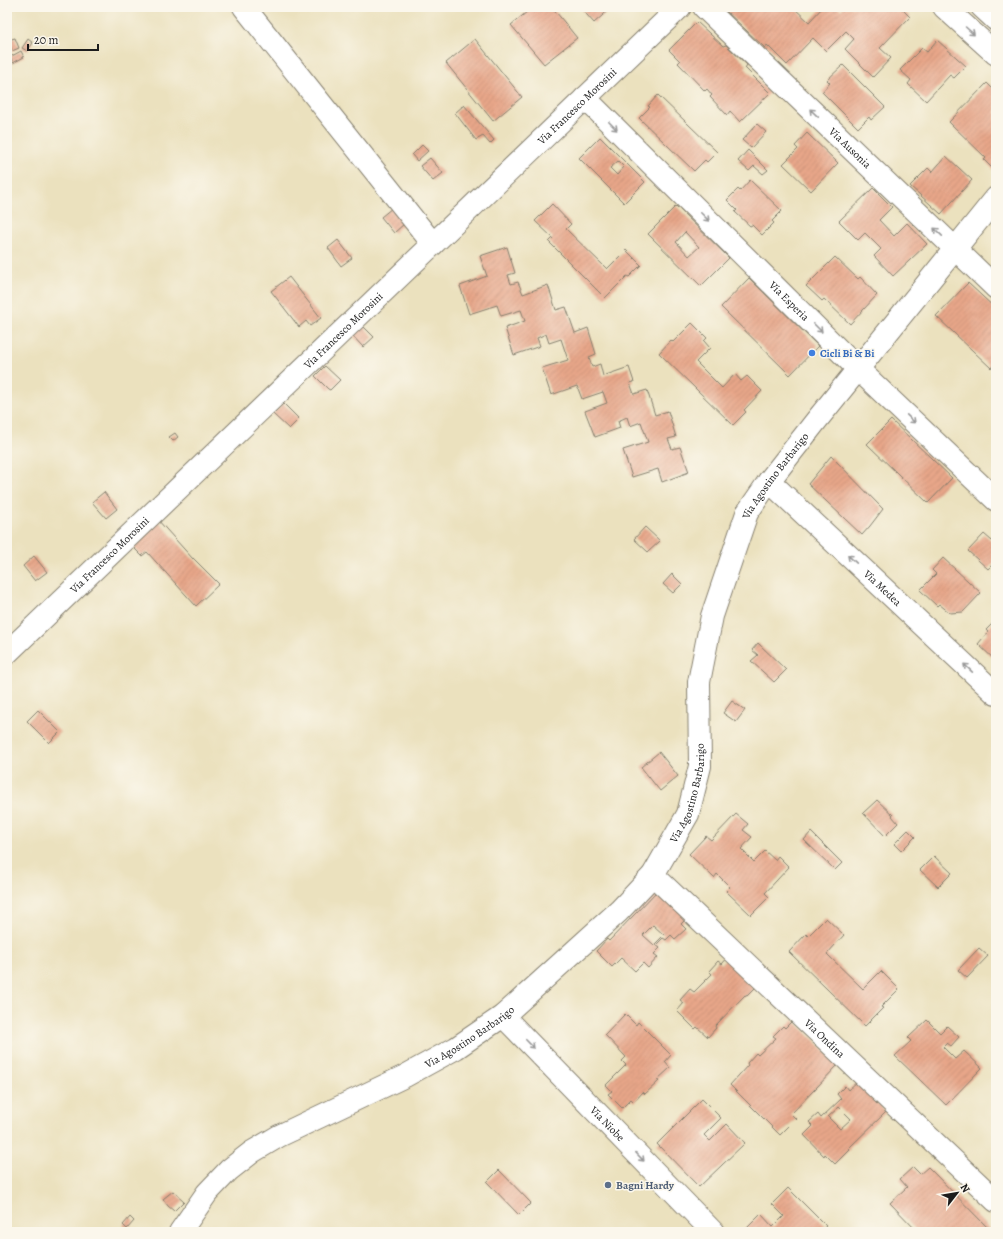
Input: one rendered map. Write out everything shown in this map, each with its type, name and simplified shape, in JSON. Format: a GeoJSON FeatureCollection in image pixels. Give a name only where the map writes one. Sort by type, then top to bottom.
{"type":"FeatureCollection","features":[{"type":"Feature","properties":{"kind":"street"},"geometry":{"type":"LineString","coordinates":[[244,7],[433,244]]}},
{"type":"Feature","properties":{"kind":"street","name":"Via Francesco Morosini"},"geometry":{"type":"LineString","coordinates":[[7,653],[680,7]]}},
{"type":"Feature","properties":{"kind":"street","name":"Via Ausonia"},"geometry":{"type":"LineString","coordinates":[[704,7],[996,288]]}},
{"type":"Feature","properties":{"kind":"street"},"geometry":{"type":"LineString","coordinates":[[944,7],[996,54]]}},
{"type":"Feature","properties":{"kind":"street"},"geometry":{"type":"LineString","coordinates":[[982,7],[996,20]]}},
{"type":"Feature","properties":{"kind":"street","name":"Via Esperia"},"geometry":{"type":"LineString","coordinates":[[585,98],[858,368],[996,500]]}},
{"type":"Feature","properties":{"kind":"street","name":"Via Agostino Barbarigo"},"geometry":{"type":"LineString","coordinates":[[180,1232],[207,1193],[229,1170],[252,1152],[278,1136],[418,1069],[456,1048],[503,1016],[619,911],[653,875],[688,814],[700,766],[699,682],[712,616],[747,512],[769,481],[858,368],[996,198]]}},
{"type":"Feature","properties":{"kind":"street","name":"Via Medea"},"geometry":{"type":"LineString","coordinates":[[769,481],[996,694]]}},
{"type":"Feature","properties":{"kind":"street","name":"Via Ondina"},"geometry":{"type":"LineString","coordinates":[[653,875],[996,1201]]}},
{"type":"Feature","properties":{"kind":"street","name":"Via Niobe"},"geometry":{"type":"LineString","coordinates":[[503,1016],[713,1232]]}},
{"type":"Feature","properties":{"kind":"building"},"geometry":{"type":"Polygon","coordinates":[[[533,7],[552,7],[577,38],[544,64],[511,25],[533,7]]]}},
{"type":"Feature","properties":{"kind":"building"},"geometry":{"type":"Polygon","coordinates":[[[580,7],[612,7],[594,23],[580,7]]]}},
{"type":"Feature","properties":{"kind":"building"},"geometry":{"type":"Polygon","coordinates":[[[727,7],[793,7],[809,22],[823,7],[838,7],[841,10],[843,7],[900,7],[910,17],[880,48],[891,58],[873,77],[845,49],[854,39],[846,31],[826,51],[813,38],[787,65],[767,45],[765,48],[726,11],[729,9],[727,7]]]}},
{"type":"Feature","properties":{"kind":"building"},"geometry":{"type":"Polygon","coordinates":[[[697,22],[723,46],[726,45],[747,65],[745,68],[770,93],[740,122],[730,111],[727,115],[710,97],[712,95],[707,89],[705,91],[678,63],[680,61],[669,50],[697,22]]]}},
{"type":"Feature","properties":{"kind":"building"},"geometry":{"type":"Polygon","coordinates":[[[15,38],[19,48],[12,51],[8,40],[15,38]]]}},
{"type":"Feature","properties":{"kind":"building"},"geometry":{"type":"Polygon","coordinates":[[[28,39],[33,43],[27,51],[22,48],[28,39]]]}},
{"type":"Feature","properties":{"kind":"building"},"geometry":{"type":"Polygon","coordinates":[[[475,39],[522,97],[493,121],[446,63],[475,39]]]}},
{"type":"Feature","properties":{"kind":"building"},"geometry":{"type":"Polygon","coordinates":[[[937,40],[966,66],[954,78],[950,75],[926,101],[908,84],[911,80],[900,70],[922,48],[927,52],[937,40]]]}},
{"type":"Feature","properties":{"kind":"building"},"geometry":{"type":"Polygon","coordinates":[[[21,51],[24,57],[13,63],[10,57],[21,51]]]}},
{"type":"Feature","properties":{"kind":"building"},"geometry":{"type":"Polygon","coordinates":[[[843,65],[885,107],[871,120],[869,117],[858,128],[822,92],[830,83],[827,80],[843,65]]]}},
{"type":"Feature","properties":{"kind":"building"},"geometry":{"type":"Polygon","coordinates":[[[987,83],[996,92],[996,172],[984,160],[986,158],[949,122],[987,83]]]}},
{"type":"Feature","properties":{"kind":"building"},"geometry":{"type":"Polygon","coordinates":[[[658,95],[717,152],[707,162],[705,160],[694,171],[639,118],[650,107],[648,106],[658,95]]]}},
{"type":"Feature","properties":{"kind":"building"},"geometry":{"type":"Polygon","coordinates":[[[464,105],[494,140],[490,144],[483,136],[476,140],[455,113],[464,105]]]}},
{"type":"Feature","properties":{"kind":"building"},"geometry":{"type":"Polygon","coordinates":[[[757,124],[766,132],[751,148],[742,140],[757,124]]]}},
{"type":"Feature","properties":{"kind":"building"},"geometry":{"type":"Polygon","coordinates":[[[807,133],[838,163],[811,191],[783,164],[798,149],[795,146],[807,133]]]}},
{"type":"Feature","properties":{"kind":"building"},"geometry":{"type":"Polygon","coordinates":[[[600,137],[645,182],[624,203],[579,158],[600,137]],[[618,161],[610,168],[617,175],[624,167],[618,161]]]}},
{"type":"Feature","properties":{"kind":"building"},"geometry":{"type":"Polygon","coordinates":[[[422,145],[428,151],[417,161],[412,155],[422,145]]]}},
{"type":"Feature","properties":{"kind":"building"},"geometry":{"type":"Polygon","coordinates":[[[748,150],[768,170],[763,174],[754,166],[749,171],[738,161],[748,150]]]}},
{"type":"Feature","properties":{"kind":"building"},"geometry":{"type":"Polygon","coordinates":[[[946,156],[972,180],[941,214],[910,186],[928,168],[932,172],[946,156]]]}},
{"type":"Feature","properties":{"kind":"building"},"geometry":{"type":"Polygon","coordinates":[[[430,158],[443,173],[433,181],[420,166],[430,158]]]}},
{"type":"Feature","properties":{"kind":"building"},"geometry":{"type":"Polygon","coordinates":[[[750,180],[782,211],[772,221],[774,223],[762,235],[735,212],[737,210],[727,200],[738,189],[740,191],[750,180]]]}},
{"type":"Feature","properties":{"kind":"building"},"geometry":{"type":"Polygon","coordinates":[[[873,188],[892,207],[879,220],[894,236],[907,223],[927,244],[893,276],[874,256],[881,249],[865,233],[858,240],[839,221],[873,188]]]}},
{"type":"Feature","properties":{"kind":"building"},"geometry":{"type":"Polygon","coordinates":[[[552,204],[571,224],[566,229],[607,269],[626,250],[641,265],[629,277],[627,276],[605,298],[549,242],[553,238],[535,221],[552,204]]]}},
{"type":"Feature","properties":{"kind":"building"},"geometry":{"type":"Polygon","coordinates":[[[676,206],[729,258],[701,286],[648,234],[676,206]],[[685,232],[676,242],[689,256],[699,247],[685,232]]]}},
{"type":"Feature","properties":{"kind":"building"},"geometry":{"type":"Polygon","coordinates":[[[392,208],[405,223],[394,233],[381,217],[392,208]]]}},
{"type":"Feature","properties":{"kind":"building"},"geometry":{"type":"Polygon","coordinates":[[[338,240],[352,258],[341,266],[328,248],[338,240]]]}},
{"type":"Feature","properties":{"kind":"building"},"geometry":{"type":"Polygon","coordinates":[[[507,247],[515,273],[508,275],[511,284],[518,282],[523,294],[548,285],[556,310],[566,307],[575,333],[588,328],[596,354],[589,357],[592,367],[600,364],[603,376],[629,367],[634,382],[630,383],[634,394],[647,390],[655,415],[668,411],[676,437],[668,439],[672,449],[680,447],[689,472],[662,482],[658,469],[632,477],[623,450],[648,442],[641,422],[630,426],[627,417],[618,421],[620,428],[595,437],[585,411],[607,403],[603,392],[582,399],[577,386],[551,395],[542,368],[568,360],[561,339],[549,343],[546,334],[537,338],[540,346],[514,355],[505,328],[525,321],[521,310],[501,316],[497,305],[469,314],[460,286],[487,276],[480,256],[507,247]]]}},
{"type":"Feature","properties":{"kind":"building"},"geometry":{"type":"Polygon","coordinates":[[[835,257],[858,279],[860,277],[877,295],[850,324],[824,299],[822,301],[806,286],[835,257]]]}},
{"type":"Feature","properties":{"kind":"building"},"geometry":{"type":"Polygon","coordinates":[[[289,277],[321,318],[310,326],[306,321],[299,327],[271,291],[289,277]]]}},
{"type":"Feature","properties":{"kind":"building"},"geometry":{"type":"Polygon","coordinates":[[[749,278],[818,346],[790,375],[721,307],[749,278]]]}},
{"type":"Feature","properties":{"kind":"building"},"geometry":{"type":"Polygon","coordinates":[[[968,283],[996,309],[996,362],[991,368],[936,316],[968,283]]]}},
{"type":"Feature","properties":{"kind":"building"},"geometry":{"type":"Polygon","coordinates":[[[360,323],[374,337],[363,347],[350,333],[360,323]]]}},
{"type":"Feature","properties":{"kind":"building"},"geometry":{"type":"Polygon","coordinates":[[[692,323],[707,338],[704,341],[710,348],[696,362],[722,388],[735,374],[741,381],[747,376],[762,391],[744,410],[746,412],[733,425],[659,353],[671,340],[673,342],[692,323]]]}},
{"type":"Feature","properties":{"kind":"building"},"geometry":{"type":"Polygon","coordinates":[[[325,366],[340,380],[330,390],[315,376],[325,366]]]}},
{"type":"Feature","properties":{"kind":"building"},"geometry":{"type":"Polygon","coordinates":[[[283,403],[299,419],[289,429],[273,414],[283,403]]]}},
{"type":"Feature","properties":{"kind":"building"},"geometry":{"type":"Polygon","coordinates":[[[891,420],[952,478],[928,503],[867,444],[891,420]]]}},
{"type":"Feature","properties":{"kind":"building"},"geometry":{"type":"Polygon","coordinates":[[[175,433],[178,437],[173,441],[169,437],[175,433]]]}},
{"type":"Feature","properties":{"kind":"building"},"geometry":{"type":"Polygon","coordinates":[[[831,456],[883,509],[862,535],[808,484],[831,456]]]}},
{"type":"Feature","properties":{"kind":"building"},"geometry":{"type":"Polygon","coordinates":[[[104,492],[117,509],[106,518],[92,502],[104,492]]]}},
{"type":"Feature","properties":{"kind":"building"},"geometry":{"type":"Polygon","coordinates":[[[157,519],[193,559],[219,584],[196,606],[147,552],[142,556],[130,544],[157,519]]]}},
{"type":"Feature","properties":{"kind":"building"},"geometry":{"type":"Polygon","coordinates":[[[645,527],[660,541],[648,552],[634,539],[645,527]]]}},
{"type":"Feature","properties":{"kind":"building"},"geometry":{"type":"Polygon","coordinates":[[[984,534],[992,541],[996,537],[996,561],[988,569],[968,551],[984,534]]]}},
{"type":"Feature","properties":{"kind":"building"},"geometry":{"type":"Polygon","coordinates":[[[34,556],[47,572],[35,581],[23,566],[34,556]]]}},
{"type":"Feature","properties":{"kind":"building"},"geometry":{"type":"Polygon","coordinates":[[[943,558],[981,593],[963,612],[950,613],[939,604],[937,606],[920,590],[936,574],[932,570],[943,558]]]}},
{"type":"Feature","properties":{"kind":"building"},"geometry":{"type":"Polygon","coordinates":[[[672,574],[682,584],[673,593],[663,584],[672,574]]]}},
{"type":"Feature","properties":{"kind":"building"},"geometry":{"type":"Polygon","coordinates":[[[996,620],[996,661],[978,644],[988,632],[986,630],[996,620]]]}},
{"type":"Feature","properties":{"kind":"building"},"geometry":{"type":"Polygon","coordinates":[[[758,643],[786,670],[774,682],[751,661],[758,655],[752,650],[758,643]]]}},
{"type":"Feature","properties":{"kind":"building"},"geometry":{"type":"Polygon","coordinates":[[[732,701],[745,710],[736,722],[723,713],[732,701]]]}},
{"type":"Feature","properties":{"kind":"building"},"geometry":{"type":"Polygon","coordinates":[[[38,710],[60,732],[49,743],[27,721],[38,710]]]}},
{"type":"Feature","properties":{"kind":"building"},"geometry":{"type":"Polygon","coordinates":[[[659,752],[678,776],[660,791],[641,767],[659,752]]]}},
{"type":"Feature","properties":{"kind":"building"},"geometry":{"type":"Polygon","coordinates":[[[877,800],[893,815],[892,816],[898,823],[885,836],[863,813],[877,800]]]}},
{"type":"Feature","properties":{"kind":"building"},"geometry":{"type":"Polygon","coordinates":[[[736,814],[748,824],[743,830],[752,837],[741,849],[754,862],[765,851],[775,860],[778,856],[789,867],[765,893],[769,897],[751,915],[726,891],[730,887],[717,874],[714,878],[689,854],[706,836],[711,840],[736,814]]]}},
{"type":"Feature","properties":{"kind":"building"},"geometry":{"type":"Polygon","coordinates":[[[908,830],[915,837],[901,851],[894,844],[908,830]]]}},
{"type":"Feature","properties":{"kind":"building"},"geometry":{"type":"Polygon","coordinates":[[[811,832],[842,863],[835,870],[804,840],[811,832]]]}},
{"type":"Feature","properties":{"kind":"building"},"geometry":{"type":"Polygon","coordinates":[[[934,856],[952,873],[938,887],[920,870],[934,856]]]}},
{"type":"Feature","properties":{"kind":"building"},"geometry":{"type":"Polygon","coordinates":[[[658,890],[689,916],[681,924],[686,929],[675,939],[671,935],[666,940],[663,938],[656,945],[660,948],[654,954],[658,957],[648,968],[643,963],[635,971],[621,958],[612,967],[596,951],[607,939],[609,941],[658,890]],[[653,925],[643,935],[654,945],[664,935],[653,925]]]}},
{"type":"Feature","properties":{"kind":"building"},"geometry":{"type":"Polygon","coordinates":[[[826,918],[844,935],[827,954],[863,989],[881,971],[899,989],[865,1026],[789,952],[806,934],[808,936],[826,918]]]}},
{"type":"Feature","properties":{"kind":"building"},"geometry":{"type":"Polygon","coordinates":[[[979,948],[988,956],[967,978],[958,970],[979,948]]]}},
{"type":"Feature","properties":{"kind":"building"},"geometry":{"type":"Polygon","coordinates":[[[729,956],[756,987],[747,996],[745,995],[715,1026],[716,1028],[708,1037],[697,1027],[695,1029],[677,1011],[684,1003],[680,1000],[690,989],[694,992],[712,974],[709,971],[718,961],[722,964],[729,956]]]}},
{"type":"Feature","properties":{"kind":"building"},"geometry":{"type":"Polygon","coordinates":[[[625,1014],[636,1025],[638,1022],[671,1055],[665,1062],[670,1068],[657,1080],[659,1081],[645,1094],[643,1092],[634,1102],[631,1099],[622,1108],[608,1094],[612,1091],[606,1085],[626,1065],[622,1061],[626,1057],[605,1035],[625,1014]]]}},
{"type":"Feature","properties":{"kind":"building"},"geometry":{"type":"Polygon","coordinates":[[[793,1020],[839,1064],[791,1114],[796,1119],[780,1135],[730,1085],[748,1065],[747,1063],[756,1053],[758,1055],[776,1038],[773,1036],[783,1026],[785,1028],[793,1020]]]}},
{"type":"Feature","properties":{"kind":"building"},"geometry":{"type":"Polygon","coordinates":[[[927,1020],[940,1033],[947,1026],[959,1037],[951,1046],[947,1043],[943,1047],[955,1059],[964,1051],[982,1068],[946,1105],[895,1056],[911,1041],[908,1038],[927,1020]]]}},
{"type":"Feature","properties":{"kind":"building"},"geometry":{"type":"Polygon","coordinates":[[[858,1081],[886,1112],[849,1148],[850,1149],[835,1164],[825,1154],[824,1156],[804,1135],[813,1126],[809,1122],[818,1114],[821,1118],[841,1099],[837,1094],[845,1086],[848,1090],[858,1081]],[[839,1107],[828,1117],[840,1129],[851,1119],[839,1107]]]}},
{"type":"Feature","properties":{"kind":"building"},"geometry":{"type":"Polygon","coordinates":[[[702,1099],[721,1118],[704,1135],[710,1141],[727,1124],[745,1143],[699,1187],[657,1144],[702,1099]]]}},
{"type":"Feature","properties":{"kind":"building"},"geometry":{"type":"Polygon","coordinates":[[[913,1167],[920,1174],[928,1167],[992,1232],[918,1232],[890,1203],[907,1187],[900,1179],[913,1167]]]}},
{"type":"Feature","properties":{"kind":"building"},"geometry":{"type":"Polygon","coordinates":[[[499,1170],[531,1203],[519,1215],[487,1182],[499,1170]]]}},
{"type":"Feature","properties":{"kind":"building"},"geometry":{"type":"Polygon","coordinates":[[[788,1188],[826,1226],[820,1232],[743,1232],[761,1214],[773,1227],[784,1216],[772,1204],[788,1188]]]}},
{"type":"Feature","properties":{"kind":"building"},"geometry":{"type":"Polygon","coordinates":[[[173,1191],[184,1201],[174,1211],[163,1199],[173,1191]]]}},
{"type":"Feature","properties":{"kind":"building"},"geometry":{"type":"Polygon","coordinates":[[[130,1217],[134,1221],[127,1229],[123,1225],[130,1217]]]}},
{"type":"Feature","properties":{"kind":"place","name":"Cicli Bi & Bi"},"geometry":{"type":"Point","coordinates":[812,353]}},
{"type":"Feature","properties":{"kind":"place","name":"Bagni Hardy"},"geometry":{"type":"Point","coordinates":[608,1185]}}]}
